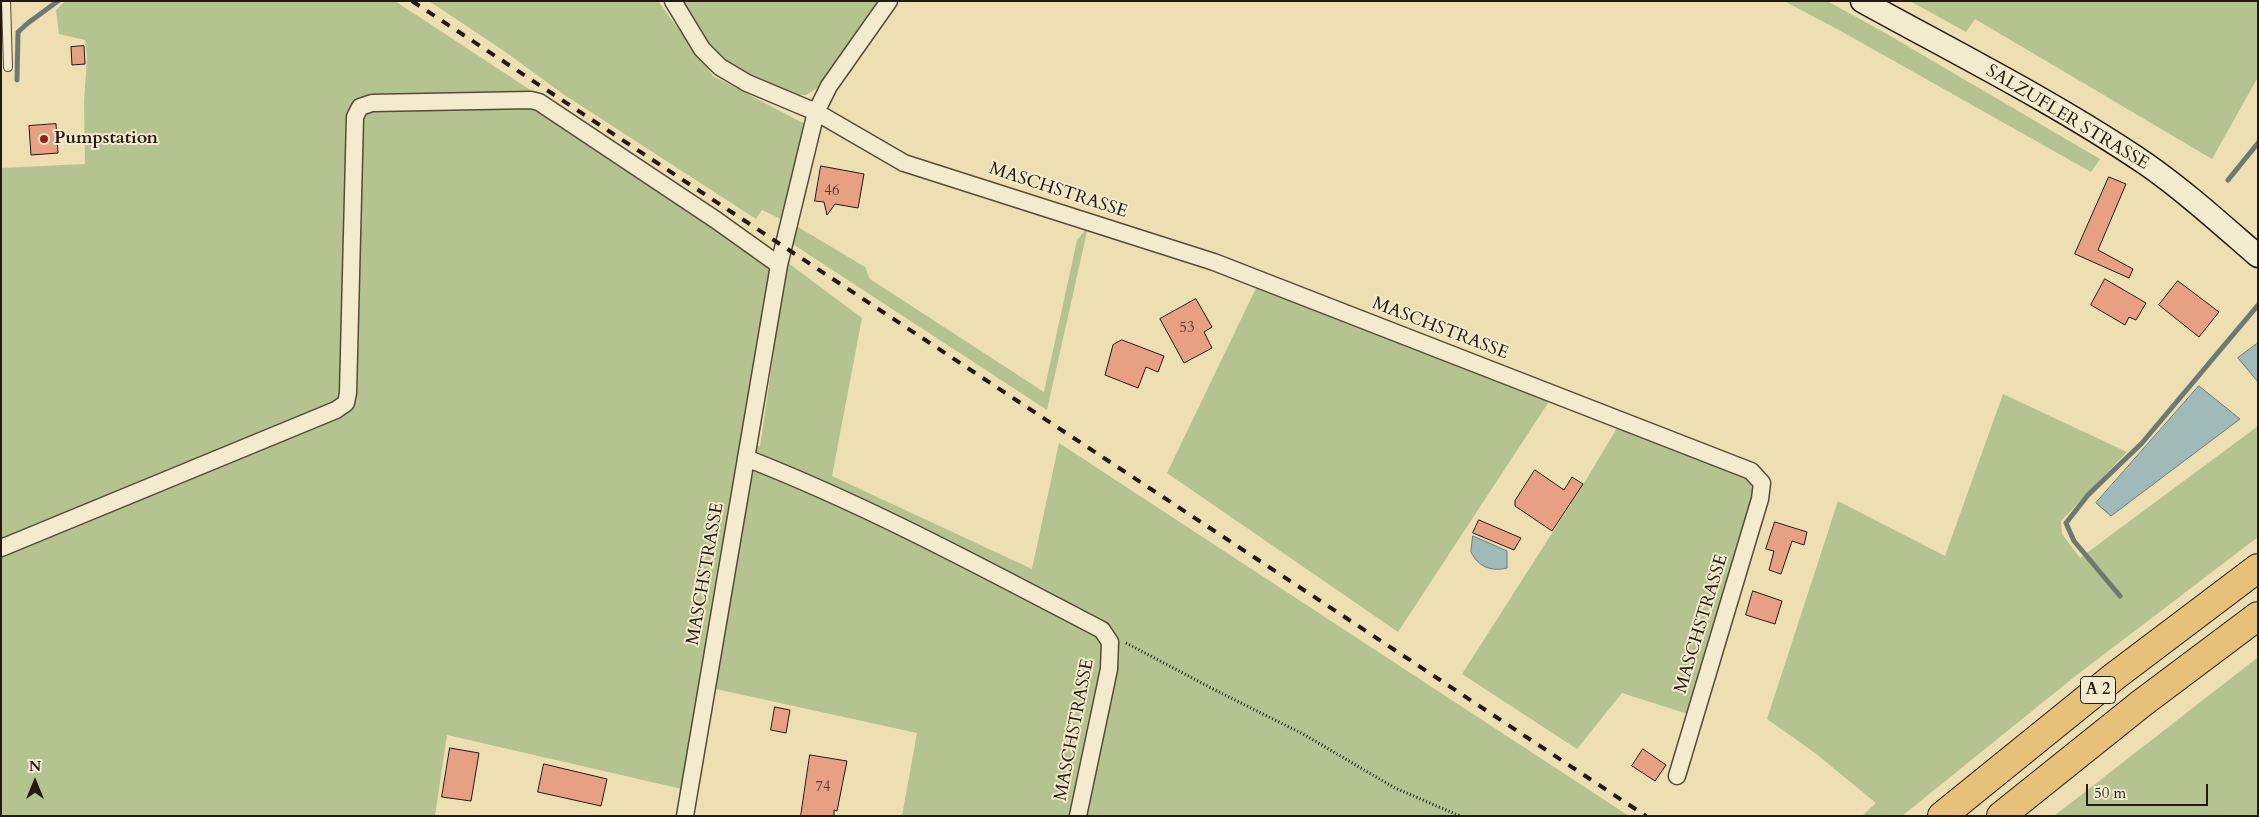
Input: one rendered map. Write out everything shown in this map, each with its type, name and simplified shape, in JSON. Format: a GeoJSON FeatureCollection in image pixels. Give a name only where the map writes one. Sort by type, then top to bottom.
{"type":"FeatureCollection","features":[{"type":"Feature","properties":{"kind":"highway","name":"A 2"},"geometry":{"type":"LineString","coordinates":[[1942,816],[2115,676],[2258,568]]}},
{"type":"Feature","properties":{"kind":"highway","name":"A 2"},"geometry":{"type":"LineString","coordinates":[[2001,816],[2142,703],[2258,616]]}},
{"type":"Feature","properties":{"kind":"main road","name":"SALZUFLER STRASSE"},"geometry":{"type":"LineString","coordinates":[[1862,1],[2088,126],[2147,165],[2194,200],[2258,256]]}},
{"type":"Feature","properties":{"kind":"street","name":"MASCHSTRASSE"},"geometry":{"type":"LineString","coordinates":[[673,1],[702,49],[720,67],[747,83],[816,112],[904,163],[1214,262],[1751,471],[1762,483],[1760,500],[1677,776]]}},
{"type":"Feature","properties":{"kind":"street","name":"MASCHSTRASSE"},"geometry":{"type":"LineString","coordinates":[[685,816],[779,265],[816,112],[829,86],[889,1]]}},
{"type":"Feature","properties":{"kind":"street"},"geometry":{"type":"LineString","coordinates":[[1,548],[336,410],[346,403],[348,393],[355,117],[360,107],[372,103],[531,100],[539,102],[716,220],[779,265]]}},
{"type":"Feature","properties":{"kind":"street","name":"MASCHSTRASSE"},"geometry":{"type":"LineString","coordinates":[[746,458],[810,483],[917,533],[1102,630],[1110,642],[1109,669],[1078,816]]}},
{"type":"Feature","properties":{"kind":"lane"},"geometry":{"type":"LineString","coordinates":[[6,1],[8,67]]}},
{"type":"Feature","properties":{"kind":"path"},"geometry":{"type":"LineString","coordinates":[[1110,642],[1125,643],[1303,734],[1395,788],[1460,816]]}},
{"type":"Feature","properties":{"kind":"green space"},"geometry":{"type":"Polygon","coordinates":[[[65,1],[395,1],[775,251],[742,446],[760,446],[787,262],[862,318],[832,476],[1032,569],[1059,443],[1629,816],[902,816],[917,733],[716,689],[695,792],[447,735],[435,816],[1,816],[1,168],[85,164],[84,102],[87,58],[85,40],[59,34],[56,10],[65,1]]]}},
{"type":"Feature","properties":{"kind":"green space"},"geometry":{"type":"Polygon","coordinates":[[[429,1],[658,1],[713,76],[805,124],[785,221],[762,210],[756,219],[563,94],[504,51],[429,1]]]}},
{"type":"Feature","properties":{"kind":"green space"},"geometry":{"type":"Polygon","coordinates":[[[678,1],[879,1],[822,85],[806,95],[784,95],[741,73],[710,50],[678,1]]]}},
{"type":"Feature","properties":{"kind":"green space"},"geometry":{"type":"Polygon","coordinates":[[[1784,1],[1827,1],[2100,159],[2091,172],[1784,1]]]}},
{"type":"Feature","properties":{"kind":"green space"},"geometry":{"type":"Polygon","coordinates":[[[1910,1],[2258,1],[2258,77],[2212,159],[1975,19],[1966,32],[1910,1]]]}},
{"type":"Feature","properties":{"kind":"green space"},"geometry":{"type":"Polygon","coordinates":[[[798,227],[865,267],[870,279],[1044,392],[1077,240],[1088,227],[1047,410],[791,243],[798,227]]]}},
{"type":"Feature","properties":{"kind":"green space"},"geometry":{"type":"Polygon","coordinates":[[[1258,284],[1550,400],[1398,632],[1167,473],[1258,284]]]}},
{"type":"Feature","properties":{"kind":"green space"},"geometry":{"type":"Polygon","coordinates":[[[2003,394],[2127,452],[2061,521],[2062,534],[2080,558],[2258,426],[2258,537],[2073,678],[1902,816],[1862,816],[1876,803],[1815,753],[1767,719],[1838,501],[1945,556],[2003,394]]]}},
{"type":"Feature","properties":{"kind":"green space"},"geometry":{"type":"Polygon","coordinates":[[[1617,428],[1743,474],[1751,484],[1754,498],[1691,715],[1622,693],[1577,749],[1462,674],[1617,428]]]}},
{"type":"Feature","properties":{"kind":"green space"},"geometry":{"type":"Polygon","coordinates":[[[2257,658],[2258,816],[2054,816],[2257,658]]]}},
{"type":"Feature","properties":{"kind":"water"},"geometry":{"type":"Polygon","coordinates":[[[2258,343],[2258,382],[2238,358],[2258,343]]]}},
{"type":"Feature","properties":{"kind":"water"},"geometry":{"type":"Polygon","coordinates":[[[2199,386],[2240,419],[2111,516],[2096,503],[2199,386]]]}},
{"type":"Feature","properties":{"kind":"water"},"geometry":{"type":"Polygon","coordinates":[[[1473,536],[1507,551],[1507,568],[1491,569],[1477,561],[1471,552],[1473,536]]]}},
{"type":"Feature","properties":{"kind":"building"},"geometry":{"type":"Polygon","coordinates":[[[84,46],[85,64],[72,65],[71,47],[84,46]]]}},
{"type":"Feature","properties":{"kind":"building","name":"Pumpstation"},"geometry":{"type":"Polygon","coordinates":[[[56,124],[58,153],[31,155],[29,126],[56,124]]]}},
{"type":"Feature","properties":{"kind":"building"},"geometry":{"type":"Polygon","coordinates":[[[821,166],[864,174],[858,208],[835,204],[827,215],[824,202],[815,201],[821,166]]]}},
{"type":"Feature","properties":{"kind":"building"},"geometry":{"type":"Polygon","coordinates":[[[2109,177],[2126,184],[2098,250],[2133,269],[2129,278],[2075,254],[2109,177]]]}},
{"type":"Feature","properties":{"kind":"building"},"geometry":{"type":"Polygon","coordinates":[[[2105,279],[2146,303],[2136,320],[2129,317],[2125,325],[2091,305],[2105,279]]]}},
{"type":"Feature","properties":{"kind":"building"},"geometry":{"type":"Polygon","coordinates":[[[2178,281],[2219,312],[2199,337],[2159,305],[2178,281]]]}},
{"type":"Feature","properties":{"kind":"building"},"geometry":{"type":"Polygon","coordinates":[[[1196,299],[1212,327],[1204,332],[1212,348],[1184,363],[1160,319],[1196,299]]]}},
{"type":"Feature","properties":{"kind":"building"},"geometry":{"type":"Polygon","coordinates":[[[1122,340],[1164,356],[1158,372],[1146,367],[1138,388],[1105,375],[1113,345],[1122,340]]]}},
{"type":"Feature","properties":{"kind":"building"},"geometry":{"type":"Polygon","coordinates":[[[1535,470],[1564,490],[1572,477],[1583,484],[1552,531],[1515,506],[1515,501],[1535,470]]]}},
{"type":"Feature","properties":{"kind":"building"},"geometry":{"type":"Polygon","coordinates":[[[1479,520],[1521,538],[1514,550],[1473,533],[1479,520]]]}},
{"type":"Feature","properties":{"kind":"building"},"geometry":{"type":"Polygon","coordinates":[[[1775,522],[1807,532],[1804,545],[1792,541],[1781,574],[1769,570],[1774,551],[1766,549],[1775,522]]]}},
{"type":"Feature","properties":{"kind":"building"},"geometry":{"type":"Polygon","coordinates":[[[1753,591],[1782,601],[1775,624],[1746,615],[1753,591]]]}},
{"type":"Feature","properties":{"kind":"building"},"geometry":{"type":"Polygon","coordinates":[[[775,707],[790,710],[786,733],[771,730],[775,707]]]}},
{"type":"Feature","properties":{"kind":"building"},"geometry":{"type":"Polygon","coordinates":[[[450,748],[479,753],[471,801],[442,797],[450,748]]]}},
{"type":"Feature","properties":{"kind":"building"},"geometry":{"type":"Polygon","coordinates":[[[1643,749],[1666,765],[1655,781],[1632,766],[1643,749]]]}},
{"type":"Feature","properties":{"kind":"building"},"geometry":{"type":"Polygon","coordinates":[[[810,755],[847,761],[837,811],[834,810],[834,816],[801,816],[810,755]]]}},
{"type":"Feature","properties":{"kind":"building"},"geometry":{"type":"Polygon","coordinates":[[[544,764],[607,779],[601,806],[538,792],[544,764]]]}},
{"type":"Feature","properties":{"kind":"waterway"},"geometry":{"type":"LineString","coordinates":[[17,80],[18,32],[58,1]]}},
{"type":"Feature","properties":{"kind":"waterway"},"geometry":{"type":"LineString","coordinates":[[2228,180],[2258,143]]}},
{"type":"Feature","properties":{"kind":"waterway"},"geometry":{"type":"LineString","coordinates":[[2120,596],[2074,541],[2066,523],[2088,495],[2142,443],[2258,305]]}},
{"type":"Feature","properties":{"kind":"railway"},"geometry":{"type":"LineString","coordinates":[[412,1],[1646,816]]}},
{"type":"Feature","properties":{"kind":"place","name":"Pumpstation"},"geometry":{"type":"Point","coordinates":[44,139]}}]}
